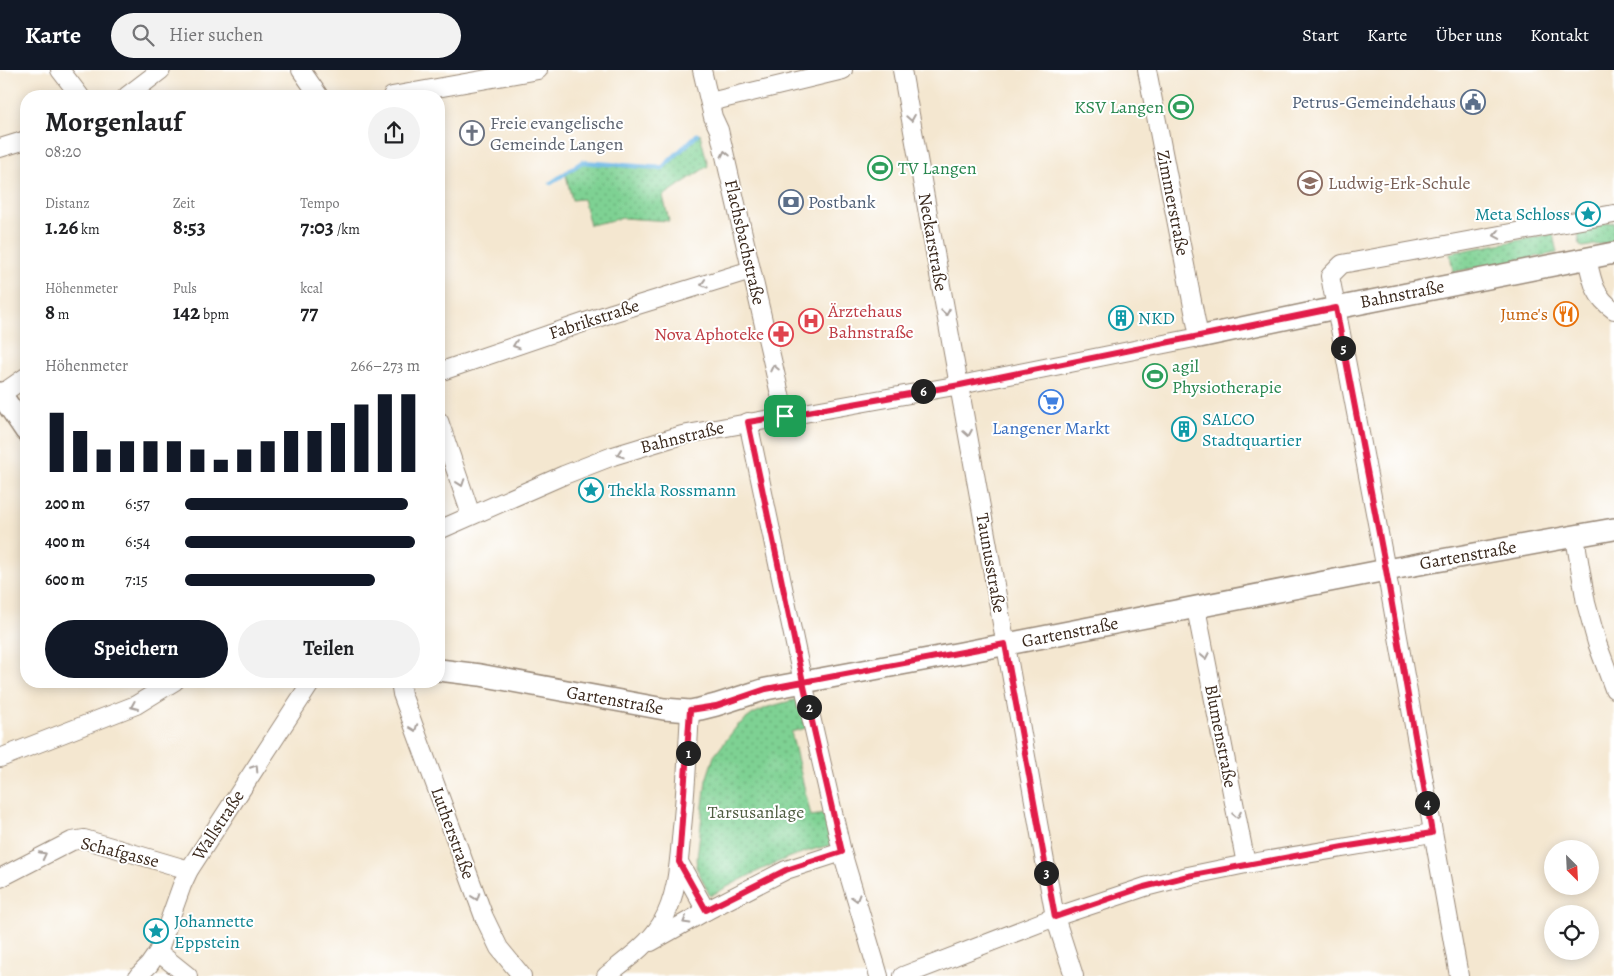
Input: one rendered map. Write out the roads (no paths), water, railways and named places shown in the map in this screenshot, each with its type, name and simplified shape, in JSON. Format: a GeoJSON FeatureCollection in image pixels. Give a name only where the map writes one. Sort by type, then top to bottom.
{"type":"FeatureCollection","features":[{"type":"Feature","properties":{"kind":"street"},"geometry":{"type":"LineString","coordinates":[[60,70],[75,90]]}},
{"type":"Feature","properties":{"kind":"street"},"geometry":{"type":"LineString","coordinates":[[135,90],[161,70]]}},
{"type":"Feature","properties":{"kind":"street"},"geometry":{"type":"LineString","coordinates":[[301,70],[315,90]]}},
{"type":"Feature","properties":{"kind":"street"},"geometry":{"type":"LineString","coordinates":[[426,90],[538,70]]}},
{"type":"Feature","properties":{"kind":"street","name":"Flachsbachstraße"},"geometry":{"type":"LineString","coordinates":[[702,70],[713,118],[719,130],[785,416]]}},
{"type":"Feature","properties":{"kind":"street"},"geometry":{"type":"LineString","coordinates":[[710,102],[843,70]]}},
{"type":"Feature","properties":{"kind":"street","name":"Neckarstraße"},"geometry":{"type":"LineString","coordinates":[[902,70],[960,385]]}},
{"type":"Feature","properties":{"kind":"street","name":"Zimmerstraße"},"geometry":{"type":"LineString","coordinates":[[1147,70],[1200,337]]}},
{"type":"Feature","properties":{"kind":"street"},"geometry":{"type":"LineString","coordinates":[[0,148],[20,142]]}},
{"type":"Feature","properties":{"kind":"street"},"geometry":{"type":"LineString","coordinates":[[1453,975],[1432,833],[1386,570],[1330,276],[1342,264],[1614,214]]}},
{"type":"Feature","properties":{"kind":"street","name":"Bahnstraße"},"geometry":{"type":"LineString","coordinates":[[445,527],[614,456],[682,435],[960,385],[1614,253]]}},
{"type":"Feature","properties":{"kind":"street"},"geometry":{"type":"LineString","coordinates":[[1587,258],[1597,293],[1602,302],[1614,310]]}},
{"type":"Feature","properties":{"kind":"street","name":"Fabrikstraße"},"geometry":{"type":"LineString","coordinates":[[445,370],[612,313],[751,270]]}},
{"type":"Feature","properties":{"kind":"street"},"geometry":{"type":"LineString","coordinates":[[20,381],[0,395],[20,423]]}},
{"type":"Feature","properties":{"kind":"street","name":"Taunusstraße"},"geometry":{"type":"LineString","coordinates":[[960,385],[1055,917],[1074,976]]}},
{"type":"Feature","properties":{"kind":"street"},"geometry":{"type":"LineString","coordinates":[[748,422],[803,682],[842,852],[879,976]]}},
{"type":"Feature","properties":{"kind":"street"},"geometry":{"type":"LineString","coordinates":[[445,439],[471,515]]}},
{"type":"Feature","properties":{"kind":"street","name":"Gartenstraße"},"geometry":{"type":"LineString","coordinates":[[445,671],[480,675],[664,709],[690,710],[716,706],[766,689],[1196,608],[1386,570],[1614,529]]}},
{"type":"Feature","properties":{"kind":"street"},"geometry":{"type":"LineString","coordinates":[[1575,536],[1586,603],[1614,689]]}},
{"type":"Feature","properties":{"kind":"street","name":"Blumenstraße"},"geometry":{"type":"LineString","coordinates":[[1196,608],[1246,864]]}},
{"type":"Feature","properties":{"kind":"street"},"geometry":{"type":"LineString","coordinates":[[0,758],[136,705],[164,688]]}},
{"type":"Feature","properties":{"kind":"street","name":"Wallstraße"},"geometry":{"type":"LineString","coordinates":[[138,976],[158,952],[189,870],[307,688]]}},
{"type":"Feature","properties":{"kind":"street","name":"Lutherstraße"},"geometry":{"type":"LineString","coordinates":[[401,688],[486,924],[499,948],[522,976]]}},
{"type":"Feature","properties":{"kind":"street"},"geometry":{"type":"LineString","coordinates":[[606,976],[643,946],[653,935],[667,913],[676,883],[679,862],[690,710]]}},
{"type":"Feature","properties":{"kind":"street"},"geometry":{"type":"LineString","coordinates":[[903,976],[1055,917],[1144,887],[1246,864],[1432,833]]}},
{"type":"Feature","properties":{"kind":"street","name":"Schafgasse"},"geometry":{"type":"LineString","coordinates":[[0,878],[79,839],[189,870]]}},
{"type":"Feature","properties":{"kind":"street"},"geometry":{"type":"LineString","coordinates":[[643,946],[706,910],[786,870],[842,852]]}},
{"type":"Feature","properties":{"kind":"street"},"geometry":{"type":"LineString","coordinates":[[679,862],[706,910]]}},
{"type":"Feature","properties":{"kind":"street"},"geometry":{"type":"LineString","coordinates":[[158,952],[188,976]]}},
{"type":"Feature","properties":{"kind":"waterway"},"geometry":{"type":"LineString","coordinates":[[551,183],[582,162],[662,168],[697,135]]}},
{"type":"Feature","properties":{"kind":"place","name":"Petrus-Gemeindehaus"},"geometry":{"type":"Point","coordinates":[1473,102]}},
{"type":"Feature","properties":{"kind":"place","name":"KSV Langen"},"geometry":{"type":"Point","coordinates":[1181,107]}},
{"type":"Feature","properties":{"kind":"place","name":"Freie evangelische Gemeinde Langen"},"geometry":{"type":"Point","coordinates":[472,133]}},
{"type":"Feature","properties":{"kind":"place","name":"TV Langen"},"geometry":{"type":"Point","coordinates":[880,168]}},
{"type":"Feature","properties":{"kind":"place","name":"Ludwig-Erk-Schule"},"geometry":{"type":"Point","coordinates":[1310,183]}},
{"type":"Feature","properties":{"kind":"place","name":"Postbank"},"geometry":{"type":"Point","coordinates":[791,202]}},
{"type":"Feature","properties":{"kind":"place","name":"Meta Schloss"},"geometry":{"type":"Point","coordinates":[1588,214]}},
{"type":"Feature","properties":{"kind":"place","name":"Jume's"},"geometry":{"type":"Point","coordinates":[1566,314]}},
{"type":"Feature","properties":{"kind":"place","name":"NKD"},"geometry":{"type":"Point","coordinates":[1121,318]}},
{"type":"Feature","properties":{"kind":"place","name":"Ärztehaus Bahnstraße"},"geometry":{"type":"Point","coordinates":[811,321]}},
{"type":"Feature","properties":{"kind":"place","name":"Nova Aphoteke"},"geometry":{"type":"Point","coordinates":[781,334]}},
{"type":"Feature","properties":{"kind":"place","name":"agil Physiotherapie"},"geometry":{"type":"Point","coordinates":[1155,376]}},
{"type":"Feature","properties":{"kind":"place","name":"Langener Markt"},"geometry":{"type":"Point","coordinates":[1051,402]}},
{"type":"Feature","properties":{"kind":"place","name":"SALCO Stadtquartier"},"geometry":{"type":"Point","coordinates":[1184,429]}},
{"type":"Feature","properties":{"kind":"place","name":"Thekla Rossmann"},"geometry":{"type":"Point","coordinates":[591,490]}},
{"type":"Feature","properties":{"kind":"place","name":"Johannette Eppstein"},"geometry":{"type":"Point","coordinates":[156,931]}},
{"type":"Feature","properties":{"kind":"park label","name":"Tarsusanlage"},"geometry":{"type":"Point","coordinates":[756,812]}}]}
